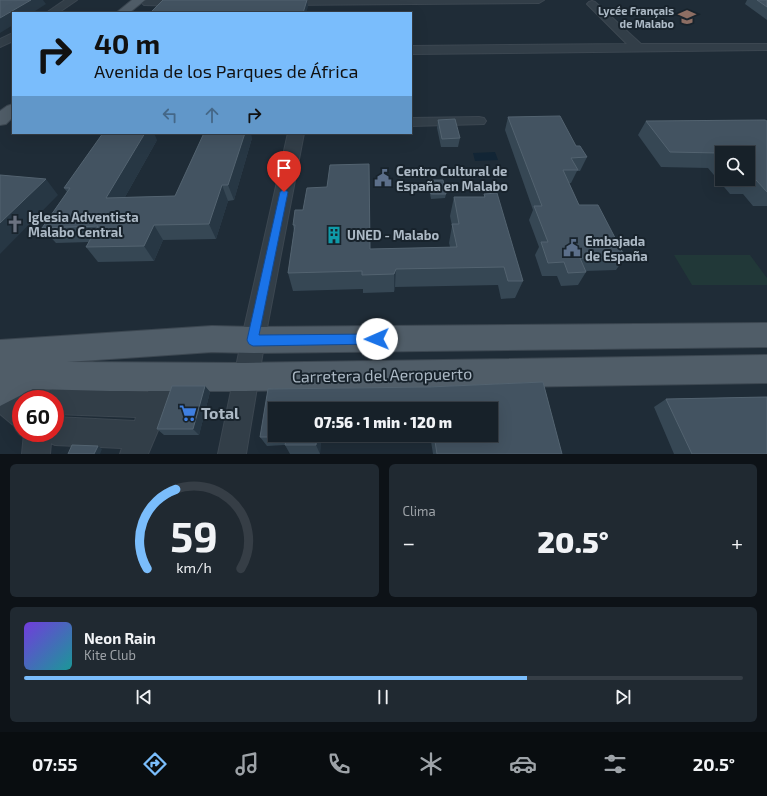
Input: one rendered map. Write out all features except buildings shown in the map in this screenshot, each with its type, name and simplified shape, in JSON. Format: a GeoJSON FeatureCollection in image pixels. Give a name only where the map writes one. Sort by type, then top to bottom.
{"type":"FeatureCollection","features":[{"type":"Feature","properties":{"kind":"main road"},"geometry":{"type":"LineString","coordinates":[[124,12],[145,1]]}},
{"type":"Feature","properties":{"kind":"main road"},"geometry":{"type":"LineString","coordinates":[[135,12],[145,1]]}},
{"type":"Feature","properties":{"kind":"main road"},"geometry":{"type":"LineString","coordinates":[[0,107],[12,98]]}},
{"type":"Feature","properties":{"kind":"main road"},"geometry":{"type":"LineString","coordinates":[[0,120],[12,110]]}},
{"type":"Feature","properties":{"kind":"main road"},"geometry":{"type":"LineString","coordinates":[[0,353],[212,339],[253,340],[767,335]]}},
{"type":"Feature","properties":{"kind":"main road"},"geometry":{"type":"LineString","coordinates":[[0,394],[34,387],[58,350]]}},
{"type":"Feature","properties":{"kind":"main road","name":"Carretera del Aeropuerto"},"geometry":{"type":"LineString","coordinates":[[0,359],[34,387],[110,377],[245,377],[767,369]]}},
{"type":"Feature","properties":{"kind":"street"},"geometry":{"type":"LineString","coordinates":[[53,12],[72,0]]}},
{"type":"Feature","properties":{"kind":"street"},"geometry":{"type":"LineString","coordinates":[[274,2],[539,0]]}},
{"type":"Feature","properties":{"kind":"street"},"geometry":{"type":"LineString","coordinates":[[145,1],[194,2]]}},
{"type":"Feature","properties":{"kind":"street"},"geometry":{"type":"LineString","coordinates":[[319,12],[322,1]]}},
{"type":"Feature","properties":{"kind":"street"},"geometry":{"type":"LineString","coordinates":[[592,2],[638,48]]}},
{"type":"Feature","properties":{"kind":"street"},"geometry":{"type":"LineString","coordinates":[[412,50],[767,48]]}},
{"type":"Feature","properties":{"kind":"street"},"geometry":{"type":"LineString","coordinates":[[412,122],[479,122]]}},
{"type":"Feature","properties":{"kind":"street"},"geometry":{"type":"LineString","coordinates":[[232,454],[245,377],[296,134]]}},
{"type":"Feature","properties":{"kind":"street"},"geometry":{"type":"LineString","coordinates":[[64,433],[138,445],[168,376]]}},
{"type":"Feature","properties":{"kind":"street"},"geometry":{"type":"LineString","coordinates":[[0,394],[12,406]]}},
{"type":"Feature","properties":{"kind":"street"},"geometry":{"type":"LineString","coordinates":[[64,402],[155,406]]}},
{"type":"Feature","properties":{"kind":"street"},"geometry":{"type":"LineString","coordinates":[[36,454],[37,442]]}},
{"type":"Feature","properties":{"kind":"green space"},"geometry":{"type":"Polygon","coordinates":[[[674,255],[750,255],[767,278],[767,285],[692,285],[674,255]]]}},
{"type":"Feature","properties":{"kind":"water"},"geometry":{"type":"Polygon","coordinates":[[[495,152],[498,160],[475,161],[473,153],[495,152]]]}},
{"type":"Feature","properties":{"kind":"place","name":"Lycée Français de Malabo"},"geometry":{"type":"Point","coordinates":[687,17]}},
{"type":"Feature","properties":{"kind":"place","name":"Centro Cultural de España en Malabo"},"geometry":{"type":"Point","coordinates":[383,178]}},
{"type":"Feature","properties":{"kind":"place","name":"Iglesia Adventista Malabo Central"},"geometry":{"type":"Point","coordinates":[15,224]}},
{"type":"Feature","properties":{"kind":"place","name":"UNED - Malabo"},"geometry":{"type":"Point","coordinates":[334,235]}},
{"type":"Feature","properties":{"kind":"place","name":"Embajada de España"},"geometry":{"type":"Point","coordinates":[572,248]}},
{"type":"Feature","properties":{"kind":"place","name":"Total"},"geometry":{"type":"Point","coordinates":[188,413]}},
{"type":"Feature","properties":{"kind":"route"},"geometry":{"type":"LineString","coordinates":[[284,192],[253,340],[377,339]]}}]}
